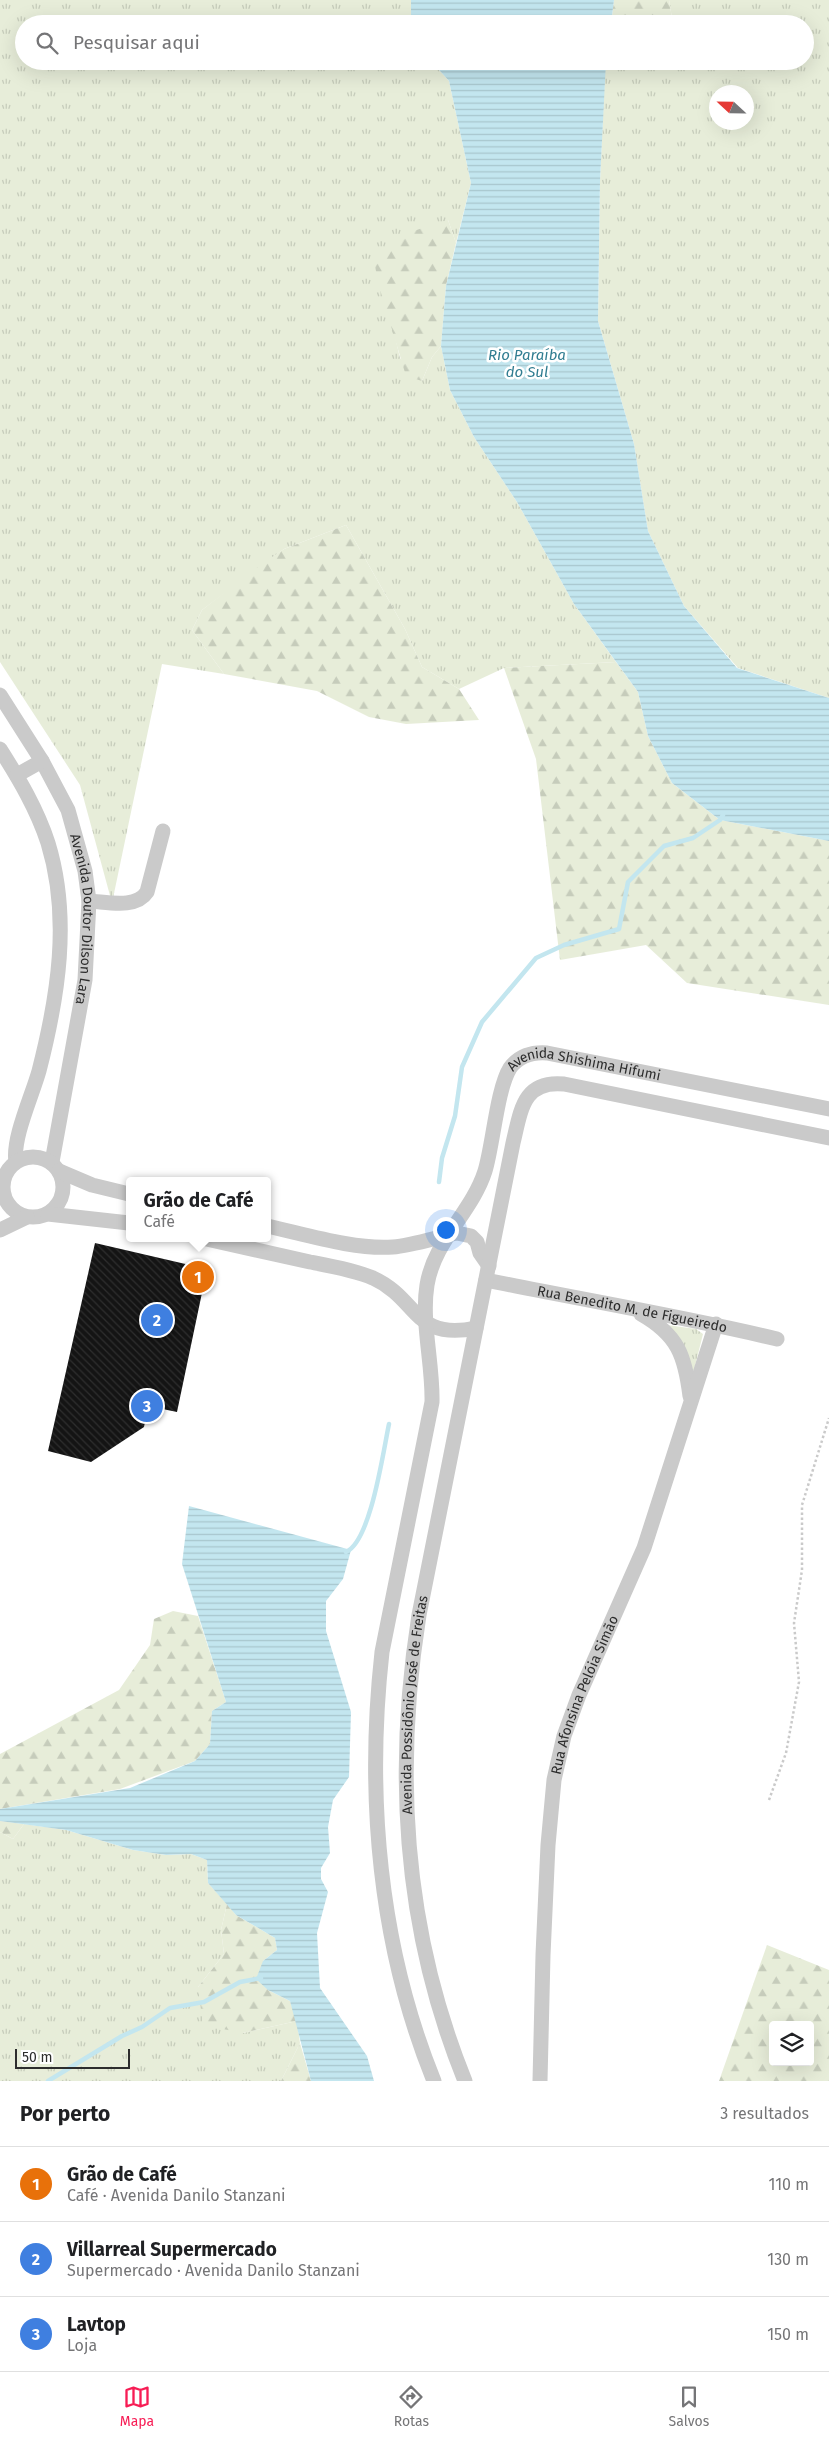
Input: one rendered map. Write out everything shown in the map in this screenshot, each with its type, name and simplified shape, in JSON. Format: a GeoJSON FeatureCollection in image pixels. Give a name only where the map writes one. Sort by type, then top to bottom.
{"type":"FeatureCollection","features":[{"type":"Feature","properties":{"kind":"street","name":"Avenida Doutor Dilson Lara"},"geometry":{"type":"LineString","coordinates":[[0,695],[42,761],[68,810],[85,871],[89,902],[85,980],[56,1166]]}},
{"type":"Feature","properties":{"kind":"street","name":"Avenida Doutor Dilson Lara"},"geometry":{"type":"LineString","coordinates":[[0,749],[33,805],[48,843],[59,898],[61,930],[58,966],[49,1022],[33,1094],[15,1145],[16,1162]]}},
{"type":"Feature","properties":{"kind":"street"},"geometry":{"type":"LineString","coordinates":[[17,775],[42,761]]}},
{"type":"Feature","properties":{"kind":"street"},"geometry":{"type":"LineString","coordinates":[[89,902],[136,903],[143,899],[147,892],[163,831]]}},
{"type":"Feature","properties":{"kind":"street","name":"Avenida Shishima Hifumi"},"geometry":{"type":"LineString","coordinates":[[427,1331],[427,1285],[432,1267],[450,1231],[469,1205],[485,1172],[507,1075],[515,1062],[530,1054],[552,1053],[829,1109]]}},
{"type":"Feature","properties":{"kind":"street","name":"Avenida Shishima Hifumi"},"geometry":{"type":"LineString","coordinates":[[476,1328],[519,1116],[528,1096],[542,1084],[564,1084],[829,1138]]}},
{"type":"Feature","properties":{"kind":"street"},"geometry":{"type":"LineString","coordinates":[[27,1217],[10,1208],[3,1190],[2,1181],[10,1167],[16,1162],[34,1156],[92,1184],[126,1193]]}},
{"type":"Feature","properties":{"kind":"street"},"geometry":{"type":"LineString","coordinates":[[0,1230],[27,1217],[38,1217],[48,1214],[55,1209],[63,1194],[63,1178],[56,1166]]}},
{"type":"Feature","properties":{"kind":"street"},"geometry":{"type":"LineString","coordinates":[[48,1214],[126,1223]]}},
{"type":"Feature","properties":{"kind":"street"},"geometry":{"type":"LineString","coordinates":[[271,1227],[357,1245],[382,1248],[395,1247],[450,1231],[462,1233],[471,1236],[477,1242],[488,1273]]}},
{"type":"Feature","properties":{"kind":"street"},"geometry":{"type":"LineString","coordinates":[[220,1242],[334,1267],[373,1278],[391,1288],[427,1331],[432,1368],[432,1402],[382,1652],[376,1718],[375,1780],[379,1850],[388,1917],[410,2012],[434,2081]]}},
{"type":"Feature","properties":{"kind":"street","name":"Rua Benedito M. de Figueiredo"},"geometry":{"type":"LineString","coordinates":[[488,1273],[633,1310],[716,1324],[777,1339]]}},
{"type":"Feature","properties":{"kind":"street"},"geometry":{"type":"LineString","coordinates":[[633,1310],[661,1327],[674,1342],[686,1368],[691,1401]]}},
{"type":"Feature","properties":{"kind":"street","name":"Rua Afonsina Pelóia Simão"},"geometry":{"type":"LineString","coordinates":[[540,2081],[548,1845],[554,1780],[564,1736],[579,1695],[644,1548],[716,1324]]}},
{"type":"Feature","properties":{"kind":"street"},"geometry":{"type":"LineString","coordinates":[[427,1331],[448,1332],[476,1328]]}},
{"type":"Feature","properties":{"kind":"street","name":"Avenida Possidônio José de Freitas"},"geometry":{"type":"LineString","coordinates":[[465,2081],[454,2055],[434,1988],[419,1926],[409,1861],[405,1738],[409,1676],[419,1615],[476,1328]]}},
{"type":"Feature","properties":{"kind":"path"},"geometry":{"type":"LineString","coordinates":[[769,1800],[786,1753],[799,1682],[794,1623],[802,1570],[802,1505],[829,1418]]}},
{"type":"Feature","properties":{"kind":"green space"},"geometry":{"type":"Polygon","coordinates":[[[0,0],[411,0],[411,15],[15,15],[15,70],[439,70],[449,81],[471,183],[456,243],[448,220],[393,328],[400,358],[422,381],[432,357],[441,346],[450,390],[474,437],[517,502],[574,604],[616,662],[504,668],[459,689],[422,667],[405,629],[346,525],[284,549],[202,610],[192,630],[224,674],[162,664],[112,903],[80,785],[0,662],[0,0]]]}},
{"type":"Feature","properties":{"kind":"green space"},"geometry":{"type":"Polygon","coordinates":[[[614,0],[669,0],[672,15],[612,15],[614,0]]]}},
{"type":"Feature","properties":{"kind":"green space"},"geometry":{"type":"Polygon","coordinates":[[[669,0],[829,0],[829,698],[738,668],[684,606],[648,531],[634,444],[598,321],[600,181],[605,70],[814,70],[814,15],[672,15],[669,0]]]}},
{"type":"Feature","properties":{"kind":"green space"},"geometry":{"type":"Polygon","coordinates":[[[448,220],[456,243],[446,286],[441,346],[432,357],[422,381],[406,376],[379,286],[373,256],[407,233],[448,220]]]}},
{"type":"Feature","properties":{"kind":"green space"},"geometry":{"type":"Polygon","coordinates":[[[346,525],[405,629],[422,667],[459,689],[479,720],[406,724],[369,717],[317,691],[224,674],[192,630],[202,610],[284,549],[346,525]]]}},
{"type":"Feature","properties":{"kind":"green space"},"geometry":{"type":"Polygon","coordinates":[[[616,662],[638,692],[648,736],[672,783],[720,820],[829,841],[829,1005],[687,983],[646,945],[560,960],[536,759],[504,668],[616,662]]]}},
{"type":"Feature","properties":{"kind":"green space"},"geometry":{"type":"Polygon","coordinates":[[[667,1325],[696,1329],[703,1334],[694,1370],[692,1371],[667,1325]]]}},
{"type":"Feature","properties":{"kind":"green space"},"geometry":{"type":"Polygon","coordinates":[[[173,1611],[198,1616],[226,1702],[212,1711],[210,1744],[195,1761],[120,1789],[0,1809],[0,1754],[119,1690],[150,1645],[154,1619],[173,1611]]]}},
{"type":"Feature","properties":{"kind":"green space"},"geometry":{"type":"Polygon","coordinates":[[[0,1821],[24,1824],[13,1839],[0,1832],[0,1821]]]}},
{"type":"Feature","properties":{"kind":"green space"},"geometry":{"type":"Polygon","coordinates":[[[24,1824],[66,1830],[133,1850],[166,1855],[191,1854],[207,1860],[208,1883],[227,1904],[221,1930],[224,1954],[198,1987],[243,2033],[297,2021],[300,2043],[281,2081],[0,2081],[0,1832],[13,1839],[24,1824]]]}},
{"type":"Feature","properties":{"kind":"green space"},"geometry":{"type":"Polygon","coordinates":[[[227,1904],[236,1915],[275,1938],[277,1950],[263,1961],[268,1990],[290,2001],[297,2021],[243,2033],[203,2025],[198,1987],[224,1954],[221,1930],[227,1904]]]}},
{"type":"Feature","properties":{"kind":"green space"},"geometry":{"type":"Polygon","coordinates":[[[767,1945],[829,1970],[829,2081],[719,2081],[767,1945]]]}},
{"type":"Feature","properties":{"kind":"green space"},"geometry":{"type":"Polygon","coordinates":[[[300,2043],[311,2081],[281,2081],[300,2043]]]}},
{"type":"Feature","properties":{"kind":"water"},"geometry":{"type":"Polygon","coordinates":[[[411,0],[614,0],[612,15],[411,15],[411,0]]]}},
{"type":"Feature","properties":{"kind":"water","name":"Rio Paraíba do Sul"},"geometry":{"type":"Polygon","coordinates":[[[439,70],[606,70],[600,181],[598,321],[634,444],[648,531],[684,606],[737,668],[829,698],[829,841],[720,820],[672,783],[648,736],[638,692],[574,604],[517,502],[474,437],[450,390],[441,346],[446,286],[471,183],[449,81],[439,70]]]}},
{"type":"Feature","properties":{"kind":"water"},"geometry":{"type":"Polygon","coordinates":[[[189,1506],[351,1550],[343,1579],[326,1601],[326,1631],[351,1712],[349,1777],[333,1800],[328,1827],[330,1853],[321,1868],[321,1879],[328,1892],[317,1933],[320,1988],[367,2056],[374,2081],[311,2081],[290,2001],[268,1990],[256,1979],[263,1961],[277,1950],[275,1938],[236,1915],[208,1883],[207,1860],[191,1854],[166,1855],[133,1850],[66,1830],[0,1821],[0,1809],[130,1788],[195,1761],[210,1744],[212,1711],[226,1702],[182,1564],[189,1506]]]}},
{"type":"Feature","properties":{"kind":"building"},"geometry":{"type":"Polygon","coordinates":[[[95,1243],[207,1269],[177,1412],[148,1406],[144,1427],[91,1462],[48,1451],[95,1243]]]}},
{"type":"Feature","properties":{"kind":"waterway"},"geometry":{"type":"LineString","coordinates":[[439,1182],[442,1158],[455,1116],[462,1067],[482,1022],[536,958],[564,945],[619,929],[628,882],[664,846],[693,838],[720,820],[723,815]]}},
{"type":"Feature","properties":{"kind":"waterway"},"geometry":{"type":"LineString","coordinates":[[346,1552],[355,1544],[369,1514],[375,1494],[389,1424]]}},
{"type":"Feature","properties":{"kind":"waterway"},"geometry":{"type":"LineString","coordinates":[[48,2081],[122,2036],[142,2027],[170,2008],[204,2002],[240,1982],[261,1978]]}},
{"type":"Feature","properties":{"kind":"place","name":"Grão de Café"},"geometry":{"type":"Point","coordinates":[198,1277]}},
{"type":"Feature","properties":{"kind":"place","name":"Villarreal Supermercado"},"geometry":{"type":"Point","coordinates":[157,1320]}},
{"type":"Feature","properties":{"kind":"place","name":"Lavtop"},"geometry":{"type":"Point","coordinates":[147,1406]}}]}
